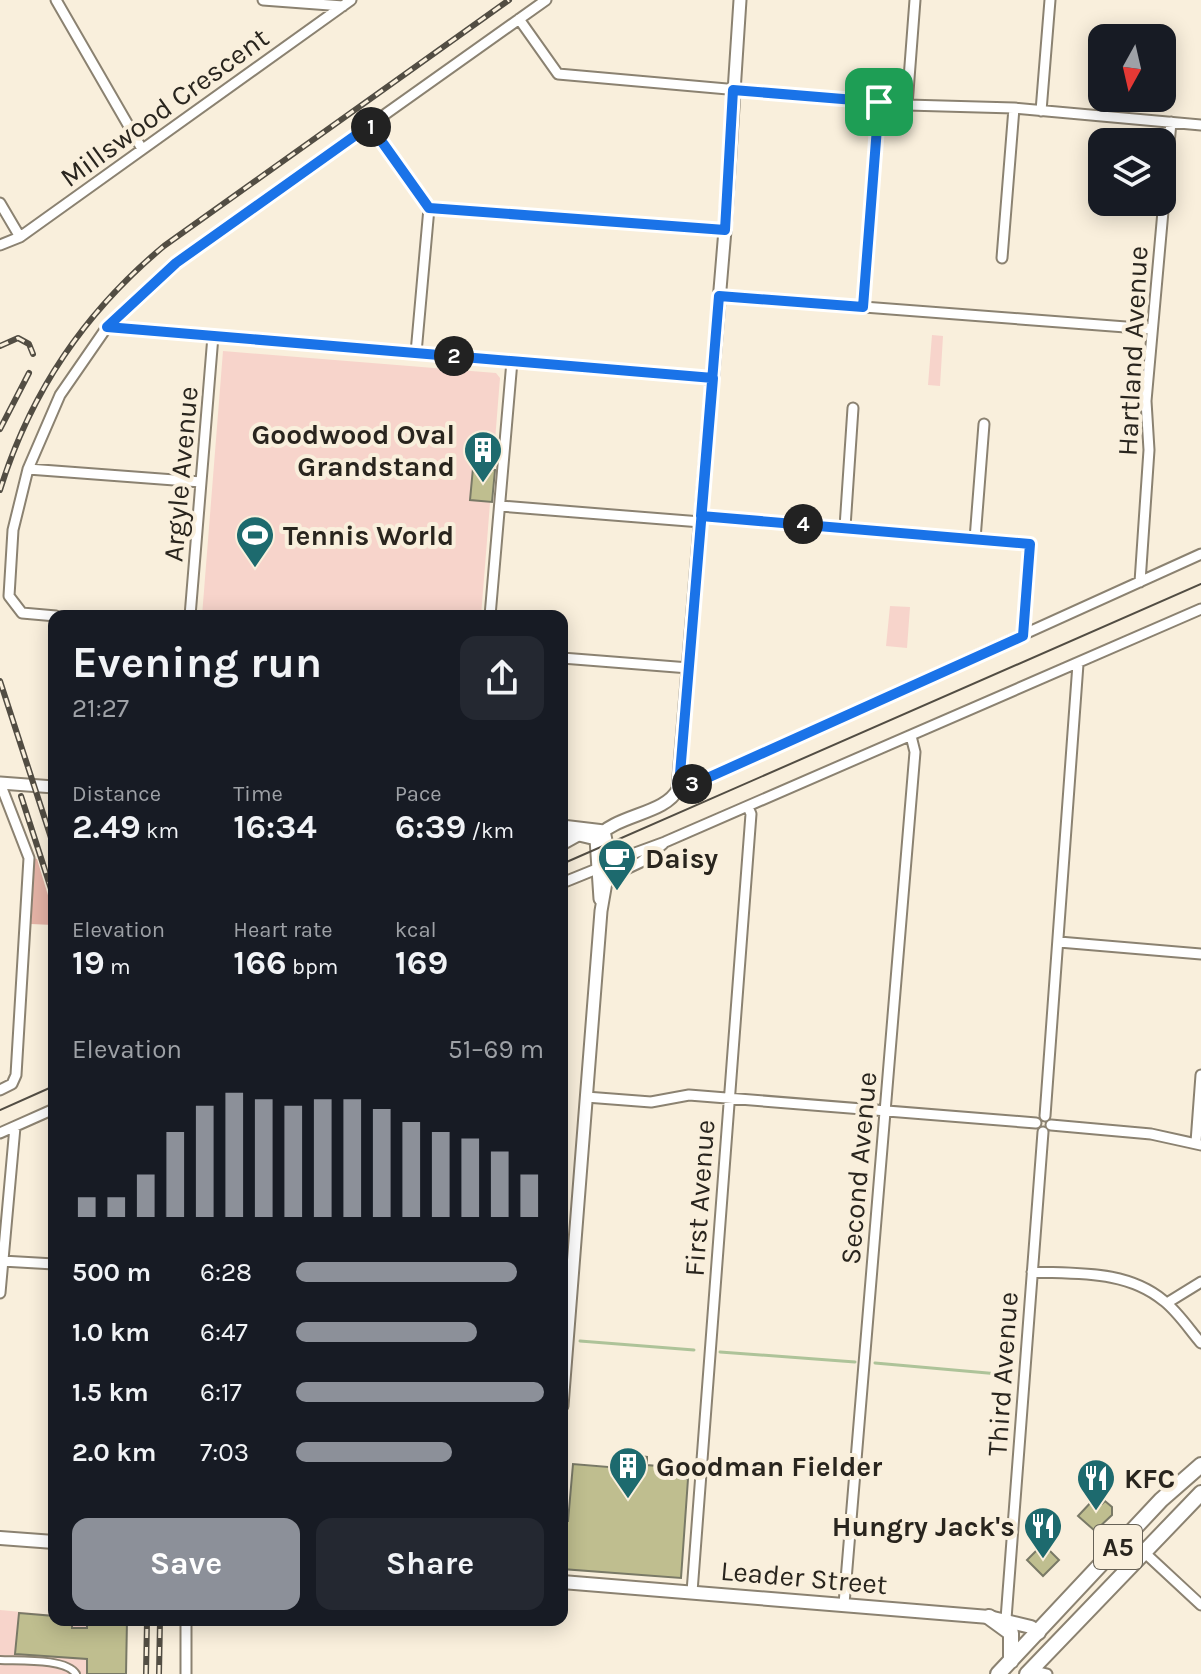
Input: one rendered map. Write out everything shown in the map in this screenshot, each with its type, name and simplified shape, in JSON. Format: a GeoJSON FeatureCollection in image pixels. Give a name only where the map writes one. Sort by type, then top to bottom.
{"type":"FeatureCollection","features":[{"type":"Feature","properties":{"kind":"highway","name":"A5"},"geometry":{"type":"LineString","coordinates":[[998,1674],[1161,1500],[1201,1465]]}},
{"type":"Feature","properties":{"kind":"highway","name":"A5"},"geometry":{"type":"LineString","coordinates":[[1028,1673],[1197,1496]]}},
{"type":"Feature","properties":{"kind":"highway"},"geometry":{"type":"LineString","coordinates":[[1161,1500],[1162,1508],[1171,1512],[1197,1496]]}},
{"type":"Feature","properties":{"kind":"highway"},"geometry":{"type":"LineString","coordinates":[[1137,1526],[1154,1520],[1165,1531]]}},
{"type":"Feature","properties":{"kind":"highway"},"geometry":{"type":"LineString","coordinates":[[1028,1673],[1040,1652],[1039,1633],[1064,1624],[1092,1603]]}},
{"type":"Feature","properties":{"kind":"highway"},"geometry":{"type":"LineString","coordinates":[[989,1617],[1011,1633],[1011,1661]]}},
{"type":"Feature","properties":{"kind":"main road"},"geometry":{"type":"LineString","coordinates":[[0,1538],[48,1542]]}},
{"type":"Feature","properties":{"kind":"main road","name":"Leader Street"},"geometry":{"type":"LineString","coordinates":[[568,1582],[989,1617],[1006,1619],[1039,1633]]}},
{"type":"Feature","properties":{"kind":"street"},"geometry":{"type":"LineString","coordinates":[[56,0],[142,149]]}},
{"type":"Feature","properties":{"kind":"street"},"geometry":{"type":"LineString","coordinates":[[263,0],[347,3]]}},
{"type":"Feature","properties":{"kind":"street"},"geometry":{"type":"LineString","coordinates":[[48,615],[22,613],[9,596],[13,530],[28,469],[60,395],[107,327],[176,263],[546,0]]}},
{"type":"Feature","properties":{"kind":"street"},"geometry":{"type":"LineString","coordinates":[[568,830],[580,835],[600,835],[668,801],[677,793],[679,786],[725,230],[740,0]]}},
{"type":"Feature","properties":{"kind":"street"},"geometry":{"type":"LineString","coordinates":[[907,105],[915,0]]}},
{"type":"Feature","properties":{"kind":"street"},"geometry":{"type":"LineString","coordinates":[[1041,111],[1050,0]]}},
{"type":"Feature","properties":{"kind":"street","name":"Millswood Crescent"},"geometry":{"type":"LineString","coordinates":[[0,245],[20,237],[347,3]]}},
{"type":"Feature","properties":{"kind":"street"},"geometry":{"type":"LineString","coordinates":[[519,19],[558,74],[907,105],[1014,108],[1201,125]]}},
{"type":"Feature","properties":{"kind":"street"},"geometry":{"type":"LineString","coordinates":[[863,307],[879,102]]}},
{"type":"Feature","properties":{"kind":"street"},"geometry":{"type":"LineString","coordinates":[[1002,258],[1014,108]]}},
{"type":"Feature","properties":{"kind":"street","name":"Hartland Avenue"},"geometry":{"type":"LineString","coordinates":[[1140,582],[1149,450],[1146,401],[1171,122]]}},
{"type":"Feature","properties":{"kind":"street"},"geometry":{"type":"LineString","coordinates":[[370,125],[429,208],[416,353]]}},
{"type":"Feature","properties":{"kind":"street"},"geometry":{"type":"LineString","coordinates":[[0,203],[20,237]]}},
{"type":"Feature","properties":{"kind":"street"},"geometry":{"type":"LineString","coordinates":[[429,208],[725,230]]}},
{"type":"Feature","properties":{"kind":"street"},"geometry":{"type":"LineString","coordinates":[[719,296],[1152,329]]}},
{"type":"Feature","properties":{"kind":"street"},"geometry":{"type":"LineString","coordinates":[[107,327],[713,378]]}},
{"type":"Feature","properties":{"kind":"street","name":"Argyle Avenue"},"geometry":{"type":"LineString","coordinates":[[190,610],[213,336]]}},
{"type":"Feature","properties":{"kind":"street"},"geometry":{"type":"LineString","coordinates":[[491,610],[512,361]]}},
{"type":"Feature","properties":{"kind":"street"},"geometry":{"type":"LineString","coordinates":[[845,527],[853,408]]}},
{"type":"Feature","properties":{"kind":"street"},"geometry":{"type":"LineString","coordinates":[[975,539],[984,424]]}},
{"type":"Feature","properties":{"kind":"street"},"geometry":{"type":"LineString","coordinates":[[28,469],[201,482]]}},
{"type":"Feature","properties":{"kind":"street"},"geometry":{"type":"LineString","coordinates":[[500,506],[845,527],[1030,544],[1023,636]]}},
{"type":"Feature","properties":{"kind":"street"},"geometry":{"type":"LineString","coordinates":[[679,786],[694,784],[1201,554]]}},
{"type":"Feature","properties":{"kind":"street"},"geometry":{"type":"LineString","coordinates":[[610,854],[624,857],[665,842],[1201,609]]}},
{"type":"Feature","properties":{"kind":"street"},"geometry":{"type":"LineString","coordinates":[[568,658],[689,668]]}},
{"type":"Feature","properties":{"kind":"street","name":"Third Avenue"},"geometry":{"type":"LineString","coordinates":[[1006,1619],[1032,1272],[1047,1124],[1078,664]]}},
{"type":"Feature","properties":{"kind":"street","name":"Second Avenue"},"geometry":{"type":"LineString","coordinates":[[844,1604],[915,752],[911,736]]}},
{"type":"Feature","properties":{"kind":"street"},"geometry":{"type":"LineString","coordinates":[[0,1090],[14,1081],[29,858],[0,783],[48,787]]}},
{"type":"Feature","properties":{"kind":"street","name":"First Avenue"},"geometry":{"type":"LineString","coordinates":[[692,1592],[751,814],[748,807]]}},
{"type":"Feature","properties":{"kind":"street"},"geometry":{"type":"LineString","coordinates":[[568,829],[600,835]]}},
{"type":"Feature","properties":{"kind":"street"},"geometry":{"type":"LineString","coordinates":[[568,842],[580,835]]}},
{"type":"Feature","properties":{"kind":"street"},"geometry":{"type":"LineString","coordinates":[[600,835],[610,854],[609,877],[601,911]]}},
{"type":"Feature","properties":{"kind":"street"},"geometry":{"type":"LineString","coordinates":[[568,1285],[601,911],[600,835]]}},
{"type":"Feature","properties":{"kind":"street"},"geometry":{"type":"LineString","coordinates":[[609,877],[641,862],[665,842]]}},
{"type":"Feature","properties":{"kind":"street"},"geometry":{"type":"LineString","coordinates":[[568,881],[599,868]]}},
{"type":"Feature","properties":{"kind":"street"},"geometry":{"type":"LineString","coordinates":[[1059,942],[1201,954]]}},
{"type":"Feature","properties":{"kind":"street"},"geometry":{"type":"LineString","coordinates":[[586,1097],[651,1102],[689,1095],[1036,1123],[1038,1118],[1047,1124],[1198,1143],[1201,1075]]}},
{"type":"Feature","properties":{"kind":"street"},"geometry":{"type":"LineString","coordinates":[[0,1133],[48,1112]]}},
{"type":"Feature","properties":{"kind":"street"},"geometry":{"type":"LineString","coordinates":[[0,1293],[15,1127]]}},
{"type":"Feature","properties":{"kind":"street"},"geometry":{"type":"LineString","coordinates":[[2,1261],[48,1264]]}},
{"type":"Feature","properties":{"kind":"street"},"geometry":{"type":"LineString","coordinates":[[1032,1272],[1096,1275],[1131,1281],[1167,1303],[1201,1343]]}},
{"type":"Feature","properties":{"kind":"street"},"geometry":{"type":"LineString","coordinates":[[1167,1303],[1201,1282]]}},
{"type":"Feature","properties":{"kind":"street"},"geometry":{"type":"LineString","coordinates":[[1145,1553],[1201,1605]]}},
{"type":"Feature","properties":{"kind":"street"},"geometry":{"type":"LineString","coordinates":[[186,1626],[186,1674]]}},
{"type":"Feature","properties":{"kind":"street"},"geometry":{"type":"LineString","coordinates":[[0,1660],[63,1664],[74,1671]]}},
{"type":"Feature","properties":{"kind":"street"},"geometry":{"type":"LineString","coordinates":[[1028,1673],[1047,1674]]}},
{"type":"Feature","properties":{"kind":"shaded area"},"geometry":{"type":"Polygon","coordinates":[[[932,335],[943,336],[940,386],[928,385],[932,335]]]}},
{"type":"Feature","properties":{"kind":"shaded area"},"geometry":{"type":"Polygon","coordinates":[[[223,351],[496,373],[500,378],[481,610],[202,610],[223,351]]]}},
{"type":"Feature","properties":{"kind":"shaded area"},"geometry":{"type":"Polygon","coordinates":[[[890,606],[910,607],[907,648],[886,646],[890,606]]]}},
{"type":"Feature","properties":{"kind":"shaded area"},"geometry":{"type":"Polygon","coordinates":[[[34,858],[37,859],[48,895],[48,925],[31,924],[34,858]]]}},
{"type":"Feature","properties":{"kind":"shaded area"},"geometry":{"type":"Polygon","coordinates":[[[0,1610],[48,1614],[48,1626],[127,1626],[127,1674],[0,1674],[0,1610]]]}},
{"type":"Feature","properties":{"kind":"building","name":"Goodwood Oval Grandstand"},"geometry":{"type":"Polygon","coordinates":[[[473,468],[495,470],[492,502],[470,500],[473,468]]]}},
{"type":"Feature","properties":{"kind":"building","name":"Goodman Fielder"},"geometry":{"type":"Polygon","coordinates":[[[621,1454],[647,1457],[647,1465],[680,1468],[679,1478],[688,1479],[681,1578],[568,1569],[573,1464],[620,1468],[621,1454]]]}},
{"type":"Feature","properties":{"kind":"building","name":"KFC"},"geometry":{"type":"Polygon","coordinates":[[[1095,1498],[1112,1507],[1112,1515],[1095,1531],[1078,1516],[1095,1498]]]}},
{"type":"Feature","properties":{"kind":"building","name":"Hungry Jack's"},"geometry":{"type":"Polygon","coordinates":[[[1043,1544],[1059,1560],[1043,1576],[1027,1560],[1043,1544]]]}},
{"type":"Feature","properties":{"kind":"building"},"geometry":{"type":"Polygon","coordinates":[[[19,1613],[48,1615],[48,1626],[127,1626],[126,1674],[87,1674],[87,1659],[15,1654],[19,1613]]]}},
{"type":"Feature","properties":{"kind":"waterway"},"geometry":{"type":"LineString","coordinates":[[580,1341],[694,1350]]}},
{"type":"Feature","properties":{"kind":"waterway"},"geometry":{"type":"LineString","coordinates":[[720,1352],[855,1362]]}},
{"type":"Feature","properties":{"kind":"waterway"},"geometry":{"type":"LineString","coordinates":[[875,1363],[1010,1375]]}},
{"type":"Feature","properties":{"kind":"tram line"},"geometry":{"type":"LineString","coordinates":[[568,861],[1201,584]]}},
{"type":"Feature","properties":{"kind":"tram line"},"geometry":{"type":"LineString","coordinates":[[0,1110],[48,1089]]}},
{"type":"Feature","properties":{"kind":"railway"},"geometry":{"type":"LineString","coordinates":[[0,490],[28,419],[64,356],[109,298],[136,271],[164,246],[509,0]]}},
{"type":"Feature","properties":{"kind":"railway"},"geometry":{"type":"LineString","coordinates":[[0,346],[18,338],[29,344],[33,354]]}},
{"type":"Feature","properties":{"kind":"railway"},"geometry":{"type":"LineString","coordinates":[[0,429],[29,373]]}},
{"type":"Feature","properties":{"kind":"railway"},"geometry":{"type":"LineString","coordinates":[[0,681],[48,829]]}},
{"type":"Feature","properties":{"kind":"railway"},"geometry":{"type":"LineString","coordinates":[[21,796],[48,879]]}},
{"type":"Feature","properties":{"kind":"railway"},"geometry":{"type":"LineString","coordinates":[[146,1674],[147,1626]]}},
{"type":"Feature","properties":{"kind":"railway"},"geometry":{"type":"LineString","coordinates":[[159,1674],[160,1626]]}},
{"type":"Feature","properties":{"kind":"place","name":"Goodwood Oval Grandstand"},"geometry":{"type":"Point","coordinates":[483,484]}},
{"type":"Feature","properties":{"kind":"place","name":"Tennis World"},"geometry":{"type":"Point","coordinates":[255,569]}},
{"type":"Feature","properties":{"kind":"place","name":"Daisy"},"geometry":{"type":"Point","coordinates":[617,892]}},
{"type":"Feature","properties":{"kind":"place","name":"Goodman Fielder"},"geometry":{"type":"Point","coordinates":[628,1500]}},
{"type":"Feature","properties":{"kind":"place","name":"KFC"},"geometry":{"type":"Point","coordinates":[1096,1512]}},
{"type":"Feature","properties":{"kind":"place","name":"Hungry Jack's"},"geometry":{"type":"Point","coordinates":[1043,1560]}},
{"type":"Feature","properties":{"kind":"route"},"geometry":{"type":"LineString","coordinates":[[879,102],[733,90],[725,230],[429,208],[370,125],[176,263],[107,327],[713,378],[701,516],[679,786],[694,784],[1023,636],[1030,544],[701,516],[719,296],[863,307],[879,102]]}}]}
